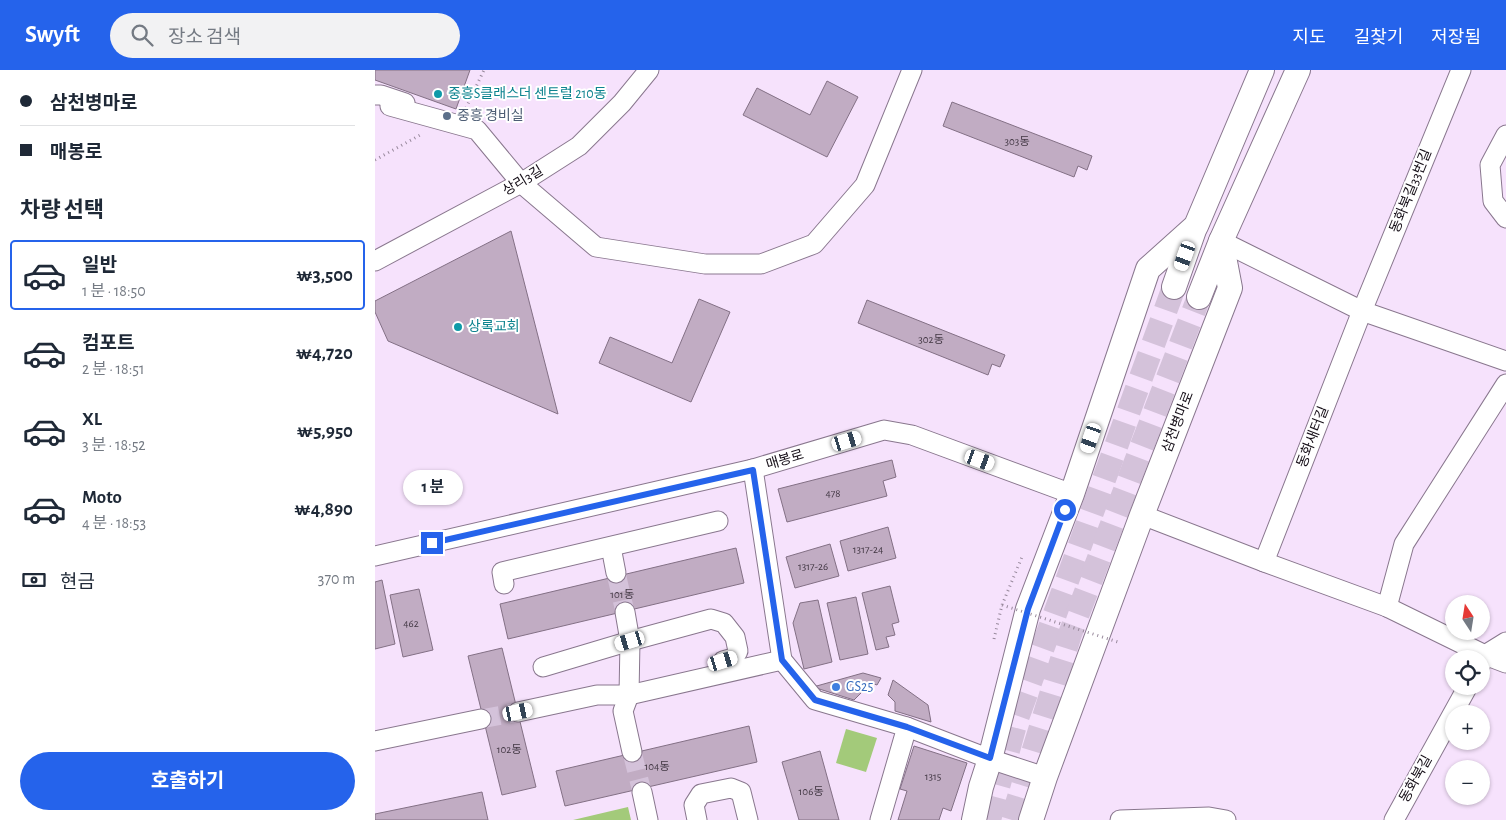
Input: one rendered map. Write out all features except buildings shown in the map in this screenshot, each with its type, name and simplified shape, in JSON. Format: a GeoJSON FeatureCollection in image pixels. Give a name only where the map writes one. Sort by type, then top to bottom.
{"type":"FeatureCollection","features":[{"type":"Feature","properties":{"kind":"main road"},"geometry":{"type":"LineString","coordinates":[[1174,287],[1196,226],[1262,70]]}},
{"type":"Feature","properties":{"kind":"main road"},"geometry":{"type":"LineString","coordinates":[[1199,297],[1221,241],[1298,70]]}},
{"type":"Feature","properties":{"kind":"main road"},"geometry":{"type":"LineString","coordinates":[[974,820],[1028,609],[1072,494],[1148,269],[1196,226]]}},
{"type":"Feature","properties":{"kind":"main road","name":"삼천병마로"},"geometry":{"type":"LineString","coordinates":[[1031,820],[1045,777],[1142,515],[1230,288],[1221,241]]}},
{"type":"Feature","properties":{"kind":"street","name":"상리3길"},"geometry":{"type":"LineString","coordinates":[[375,261],[481,206],[579,146],[622,103],[649,70]]}},
{"type":"Feature","properties":{"kind":"street"},"geometry":{"type":"LineString","coordinates":[[380,104],[431,124],[477,130],[521,183],[596,247],[705,264],[761,264],[814,244],[865,184],[912,70]]}},
{"type":"Feature","properties":{"kind":"street","name":"동화북길33번길"},"geometry":{"type":"LineString","coordinates":[[1361,311],[1461,70]]}},
{"type":"Feature","properties":{"kind":"street"},"geometry":{"type":"LineString","coordinates":[[1506,135],[1490,165],[1493,201],[1506,218]]}},
{"type":"Feature","properties":{"kind":"street"},"geometry":{"type":"LineString","coordinates":[[1221,241],[1361,311],[1506,361]]}},
{"type":"Feature","properties":{"kind":"street","name":"동화새터길"},"geometry":{"type":"LineString","coordinates":[[1264,562],[1361,311]]}},
{"type":"Feature","properties":{"kind":"street"},"geometry":{"type":"LineString","coordinates":[[1387,607],[1404,544],[1506,384]]}},
{"type":"Feature","properties":{"kind":"street","name":"매봉로"},"geometry":{"type":"LineString","coordinates":[[375,556],[753,470],[884,430],[912,436],[1072,494]]}},
{"type":"Feature","properties":{"kind":"street"},"geometry":{"type":"LineString","coordinates":[[753,470],[782,660],[815,700],[907,727],[1045,777]]}},
{"type":"Feature","properties":{"kind":"street"},"geometry":{"type":"LineString","coordinates":[[1142,515],[1387,607],[1466,650]]}},
{"type":"Feature","properties":{"kind":"street"},"geometry":{"type":"LineString","coordinates":[[504,584],[502,572],[718,521]]}},
{"type":"Feature","properties":{"kind":"street"},"geometry":{"type":"LineString","coordinates":[[611,547],[616,573]]}},
{"type":"Feature","properties":{"kind":"street"},"geometry":{"type":"LineString","coordinates":[[625,612],[630,641],[629,695],[623,711],[632,752]]}},
{"type":"Feature","properties":{"kind":"street"},"geometry":{"type":"LineString","coordinates":[[543,667],[711,619],[724,623],[735,637],[737,651],[734,658],[723,661]]}},
{"type":"Feature","properties":{"kind":"street"},"geometry":{"type":"LineString","coordinates":[[1490,654],[1506,642]]}},
{"type":"Feature","properties":{"kind":"street"},"geometry":{"type":"LineString","coordinates":[[518,712],[597,695],[629,695],[782,660]]}},
{"type":"Feature","properties":{"kind":"street"},"geometry":{"type":"LineString","coordinates":[[1490,660],[1506,663]]}},
{"type":"Feature","properties":{"kind":"street","name":"동화북길"},"geometry":{"type":"LineString","coordinates":[[1394,820],[1463,695]]}},
{"type":"Feature","properties":{"kind":"street"},"geometry":{"type":"LineString","coordinates":[[375,740],[481,719]]}},
{"type":"Feature","properties":{"kind":"street"},"geometry":{"type":"LineString","coordinates":[[880,820],[907,727]]}},
{"type":"Feature","properties":{"kind":"street"},"geometry":{"type":"LineString","coordinates":[[697,820],[694,805],[701,794],[731,788],[741,792],[747,820]]}},
{"type":"Feature","properties":{"kind":"street"},"geometry":{"type":"LineString","coordinates":[[642,792],[648,820]]}},
{"type":"Feature","properties":{"kind":"street"},"geometry":{"type":"LineString","coordinates":[[1119,820],[1209,817],[1226,820]]}},
{"type":"Feature","properties":{"kind":"path"},"geometry":{"type":"LineString","coordinates":[[375,160],[431,124]]}},
{"type":"Feature","properties":{"kind":"path"},"geometry":{"type":"LineString","coordinates":[[994,639],[1002,605],[1022,557]]}},
{"type":"Feature","properties":{"kind":"path"},"geometry":{"type":"LineString","coordinates":[[1002,605],[1118,642]]}},
{"type":"Feature","properties":{"kind":"green space"},"geometry":{"type":"Polygon","coordinates":[[[846,729],[877,738],[866,772],[836,763],[846,729]]]}},
{"type":"Feature","properties":{"kind":"green space"},"geometry":{"type":"Polygon","coordinates":[[[628,807],[631,820],[573,820],[628,807]]]}},
{"type":"Feature","properties":{"kind":"tunnel"},"geometry":{"type":"LineString","coordinates":[[989,820],[1016,721],[1174,287]]}},
{"type":"Feature","properties":{"kind":"tunnel"},"geometry":{"type":"LineString","coordinates":[[1012,820],[1070,634],[1199,297]]}},
{"type":"Feature","properties":{"kind":"tunnel"},"geometry":{"type":"LineString","coordinates":[[616,573],[625,612]]}},
{"type":"Feature","properties":{"kind":"tunnel"},"geometry":{"type":"LineString","coordinates":[[481,719],[518,712]]}},
{"type":"Feature","properties":{"kind":"tunnel"},"geometry":{"type":"LineString","coordinates":[[632,752],[642,792]]}},
{"type":"Feature","properties":{"kind":"place","name":"중흥S클래스더 센트럴 210동"},"geometry":{"type":"Point","coordinates":[438,94]}},
{"type":"Feature","properties":{"kind":"place","name":"중흥 경비실"},"geometry":{"type":"Point","coordinates":[447,116]}},
{"type":"Feature","properties":{"kind":"place","name":"상록교회"},"geometry":{"type":"Point","coordinates":[458,327]}},
{"type":"Feature","properties":{"kind":"place","name":"GS25"},"geometry":{"type":"Point","coordinates":[836,687]}},
{"type":"Feature","properties":{"kind":"route"},"geometry":{"type":"LineString","coordinates":[[432,543],[753,470],[782,660],[815,700],[907,727],[990,758],[1028,609],[1065,510]]}}]}
